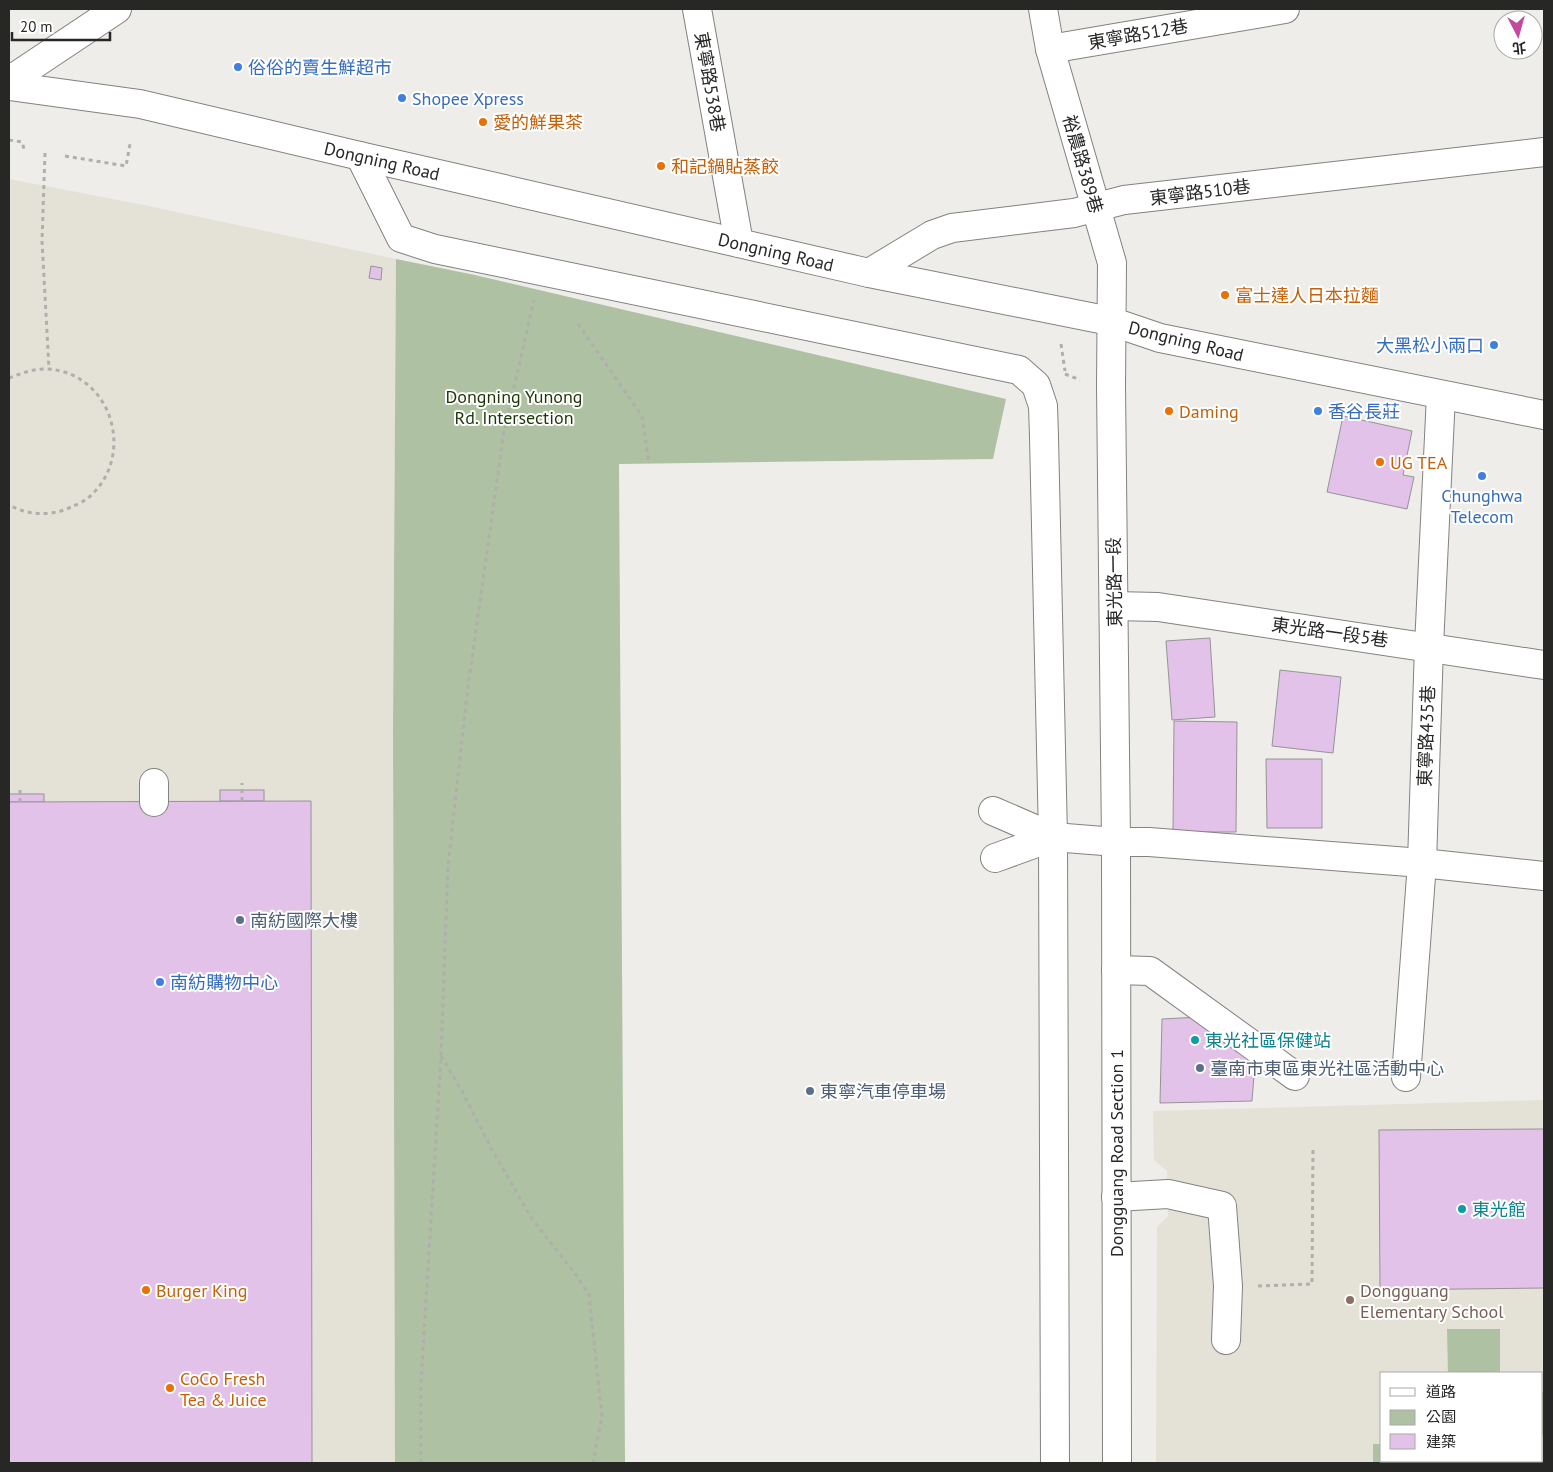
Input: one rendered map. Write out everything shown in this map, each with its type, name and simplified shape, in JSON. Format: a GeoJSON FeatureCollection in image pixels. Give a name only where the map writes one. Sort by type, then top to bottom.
{"type":"FeatureCollection","features":[{"type":"Feature","properties":{"kind":"street"},"geometry":{"type":"LineString","coordinates":[[9,81],[117,9]]}},
{"type":"Feature","properties":{"kind":"street","name":"東寧路538巷"},"geometry":{"type":"LineString","coordinates":[[696,9],[739,243]]}},
{"type":"Feature","properties":{"kind":"street","name":"裕農路389巷"},"geometry":{"type":"LineString","coordinates":[[1043,9],[1050,49],[1112,263],[1110,321]]}},
{"type":"Feature","properties":{"kind":"street","name":"東寧路512巷"},"geometry":{"type":"LineString","coordinates":[[1050,49],[1285,9]]}},
{"type":"Feature","properties":{"kind":"street","name":"Dongning Road"},"geometry":{"type":"LineString","coordinates":[[9,86],[140,104],[869,273],[1110,321],[1160,338],[1544,416]]}},
{"type":"Feature","properties":{"kind":"street","name":"東寧路510巷"},"geometry":{"type":"LineString","coordinates":[[869,273],[932,235],[952,228],[1074,213],[1124,200],[1544,152]]}},
{"type":"Feature","properties":{"kind":"street"},"geometry":{"type":"LineString","coordinates":[[360,156],[401,238],[435,249],[1019,370],[1036,385],[1043,406],[1053,837],[1055,1463]]}},
{"type":"Feature","properties":{"kind":"street","name":"東光路一段"},"geometry":{"type":"LineString","coordinates":[[1110,321],[1116,842]]}},
{"type":"Feature","properties":{"kind":"street","name":"東寧路435巷"},"geometry":{"type":"LineString","coordinates":[[1406,1077],[1422,862],[1429,646],[1441,395]]}},
{"type":"Feature","properties":{"kind":"street","name":"東光路一段5巷"},"geometry":{"type":"LineString","coordinates":[[1114,606],[1158,607],[1429,646],[1544,665]]}},
{"type":"Feature","properties":{"kind":"street"},"geometry":{"type":"LineString","coordinates":[[993,811],[1053,837],[1422,862],[1544,876]]}},
{"type":"Feature","properties":{"kind":"street"},"geometry":{"type":"LineString","coordinates":[[995,858],[1053,837]]}},
{"type":"Feature","properties":{"kind":"street","name":"Dongguang Road Section 1"},"geometry":{"type":"LineString","coordinates":[[1116,842],[1117,1463]]}},
{"type":"Feature","properties":{"kind":"street"},"geometry":{"type":"LineString","coordinates":[[1116,970],[1150,971],[1295,1076]]}},
{"type":"Feature","properties":{"kind":"street"},"geometry":{"type":"LineString","coordinates":[[1116,1197],[1168,1194],[1222,1206],[1228,1286],[1226,1340]]}},
{"type":"Feature","properties":{"kind":"path"},"geometry":{"type":"LineString","coordinates":[[9,140],[22,142],[24,149]]}},
{"type":"Feature","properties":{"kind":"path"},"geometry":{"type":"LineString","coordinates":[[65,156],[126,166],[130,144]]}},
{"type":"Feature","properties":{"kind":"path"},"geometry":{"type":"LineString","coordinates":[[45,153],[42,241],[49,369]]}},
{"type":"Feature","properties":{"kind":"path"},"geometry":{"type":"LineString","coordinates":[[420,1463],[421,1382],[440,1056],[448,866],[467,694],[504,431],[540,270]]}},
{"type":"Feature","properties":{"kind":"path"},"geometry":{"type":"LineString","coordinates":[[578,324],[642,416],[649,463]]}},
{"type":"Feature","properties":{"kind":"path"},"geometry":{"type":"LineString","coordinates":[[1061,344],[1066,374],[1084,382]]}},
{"type":"Feature","properties":{"kind":"path"},"geometry":{"type":"LineString","coordinates":[[9,378],[26,371],[49,369],[73,376],[93,390],[108,410],[115,434],[113,458],[103,480],[87,499],[65,510],[41,514],[18,510],[9,505]]}},
{"type":"Feature","properties":{"kind":"path"},"geometry":{"type":"LineString","coordinates":[[242,783],[242,801]]}},
{"type":"Feature","properties":{"kind":"path"},"geometry":{"type":"LineString","coordinates":[[20,790],[20,802]]}},
{"type":"Feature","properties":{"kind":"path"},"geometry":{"type":"LineString","coordinates":[[440,1056],[462,1090],[491,1148],[532,1220],[576,1275],[589,1295],[602,1416],[593,1463]]}},
{"type":"Feature","properties":{"kind":"path"},"geometry":{"type":"LineString","coordinates":[[1228,1286],[1312,1284],[1313,1146]]}},
{"type":"Feature","properties":{"kind":"shaded area"},"geometry":{"type":"Polygon","coordinates":[[[9,179],[149,206],[396,259],[393,728],[395,1463],[9,1463],[9,179]]]}},
{"type":"Feature","properties":{"kind":"shaded area","name":"Dongguang Elementary School"},"geometry":{"type":"Polygon","coordinates":[[[1544,1100],[1544,1463],[1156,1463],[1157,1227],[1168,1216],[1167,1171],[1154,1160],[1153,1111],[1544,1100]]]}},
{"type":"Feature","properties":{"kind":"green space","name":"Dongning Yunong Rd. Intersection"},"geometry":{"type":"Polygon","coordinates":[[[396,259],[475,275],[1006,399],[993,459],[619,464],[625,1463],[395,1463],[393,728],[396,259]]]}},
{"type":"Feature","properties":{"kind":"green space"},"geometry":{"type":"Polygon","coordinates":[[[1447,1329],[1500,1329],[1500,1372],[1448,1372],[1447,1329]]]}},
{"type":"Feature","properties":{"kind":"green space"},"geometry":{"type":"Polygon","coordinates":[[[1544,1391],[1543,1435],[1543,1392],[1544,1391]]]}},
{"type":"Feature","properties":{"kind":"green space"},"geometry":{"type":"Polygon","coordinates":[[[1373,1444],[1380,1444],[1380,1462],[1435,1462],[1435,1463],[1373,1463],[1373,1444]]]}},
{"type":"Feature","properties":{"kind":"green space"},"geometry":{"type":"Polygon","coordinates":[[[1449,1462],[1510,1462],[1509,1463],[1449,1462]]]}},
{"type":"Feature","properties":{"kind":"building"},"geometry":{"type":"Polygon","coordinates":[[[371,266],[382,268],[381,280],[369,278],[371,266]]]}},
{"type":"Feature","properties":{"kind":"building"},"geometry":{"type":"Polygon","coordinates":[[[1343,416],[1412,431],[1403,475],[1414,477],[1407,509],[1327,492],[1343,416]]]}},
{"type":"Feature","properties":{"kind":"building"},"geometry":{"type":"Polygon","coordinates":[[[1210,638],[1215,717],[1172,720],[1166,641],[1210,638]]]}},
{"type":"Feature","properties":{"kind":"building"},"geometry":{"type":"Polygon","coordinates":[[[1280,670],[1341,677],[1333,753],[1272,746],[1280,670]]]}},
{"type":"Feature","properties":{"kind":"building"},"geometry":{"type":"Polygon","coordinates":[[[1174,721],[1237,722],[1236,832],[1173,832],[1174,721]]]}},
{"type":"Feature","properties":{"kind":"building"},"geometry":{"type":"Polygon","coordinates":[[[1266,759],[1322,759],[1322,828],[1267,828],[1266,759]]]}},
{"type":"Feature","properties":{"kind":"building"},"geometry":{"type":"Polygon","coordinates":[[[220,790],[264,790],[264,801],[220,801],[220,790]]]}},
{"type":"Feature","properties":{"kind":"building"},"geometry":{"type":"Polygon","coordinates":[[[9,794],[44,794],[44,802],[9,802],[9,794]]]}},
{"type":"Feature","properties":{"kind":"building","name":"南紡購物中心"},"geometry":{"type":"Polygon","coordinates":[[[311,801],[312,1463],[9,1463],[9,802],[311,801]]]}},
{"type":"Feature","properties":{"kind":"building","name":"東光社區保健站"},"geometry":{"type":"Polygon","coordinates":[[[1199,1017],[1255,1062],[1252,1101],[1160,1103],[1162,1019],[1199,1017]]]}},
{"type":"Feature","properties":{"kind":"building","name":"東光館"},"geometry":{"type":"Polygon","coordinates":[[[1544,1129],[1544,1288],[1380,1290],[1379,1130],[1544,1129]]]}},
{"type":"Feature","properties":{"kind":"place","name":"俗俗的賣生鮮超市"},"geometry":{"type":"Point","coordinates":[238,67]}},
{"type":"Feature","properties":{"kind":"place","name":"Shopee Xpress"},"geometry":{"type":"Point","coordinates":[402,98]}},
{"type":"Feature","properties":{"kind":"place","name":"愛的鮮果茶"},"geometry":{"type":"Point","coordinates":[483,122]}},
{"type":"Feature","properties":{"kind":"place","name":"和記鍋貼蒸餃"},"geometry":{"type":"Point","coordinates":[661,166]}},
{"type":"Feature","properties":{"kind":"place","name":"富士達人日本拉麵"},"geometry":{"type":"Point","coordinates":[1225,295]}},
{"type":"Feature","properties":{"kind":"place","name":"大黑松小兩口"},"geometry":{"type":"Point","coordinates":[1494,345]}},
{"type":"Feature","properties":{"kind":"place","name":"Daming"},"geometry":{"type":"Point","coordinates":[1169,411]}},
{"type":"Feature","properties":{"kind":"place","name":"香谷長莊"},"geometry":{"type":"Point","coordinates":[1318,411]}},
{"type":"Feature","properties":{"kind":"place","name":"UG TEA"},"geometry":{"type":"Point","coordinates":[1380,462]}},
{"type":"Feature","properties":{"kind":"place","name":"Chunghwa Telecom"},"geometry":{"type":"Point","coordinates":[1482,476]}},
{"type":"Feature","properties":{"kind":"place","name":"南紡國際大樓"},"geometry":{"type":"Point","coordinates":[240,920]}},
{"type":"Feature","properties":{"kind":"place","name":"南紡購物中心"},"geometry":{"type":"Point","coordinates":[160,982]}},
{"type":"Feature","properties":{"kind":"place","name":"東光社區保健站"},"geometry":{"type":"Point","coordinates":[1195,1040]}},
{"type":"Feature","properties":{"kind":"place","name":"臺南市東區東光社區活動中心"},"geometry":{"type":"Point","coordinates":[1200,1068]}},
{"type":"Feature","properties":{"kind":"place","name":"東寧汽車停車場"},"geometry":{"type":"Point","coordinates":[810,1091]}},
{"type":"Feature","properties":{"kind":"place","name":"東光館"},"geometry":{"type":"Point","coordinates":[1462,1209]}},
{"type":"Feature","properties":{"kind":"place","name":"Burger King"},"geometry":{"type":"Point","coordinates":[146,1290]}},
{"type":"Feature","properties":{"kind":"place","name":"Dongguang Elementary School"},"geometry":{"type":"Point","coordinates":[1350,1300]}},
{"type":"Feature","properties":{"kind":"place","name":"CoCo Fresh Tea & Juice"},"geometry":{"type":"Point","coordinates":[170,1388]}}]}
